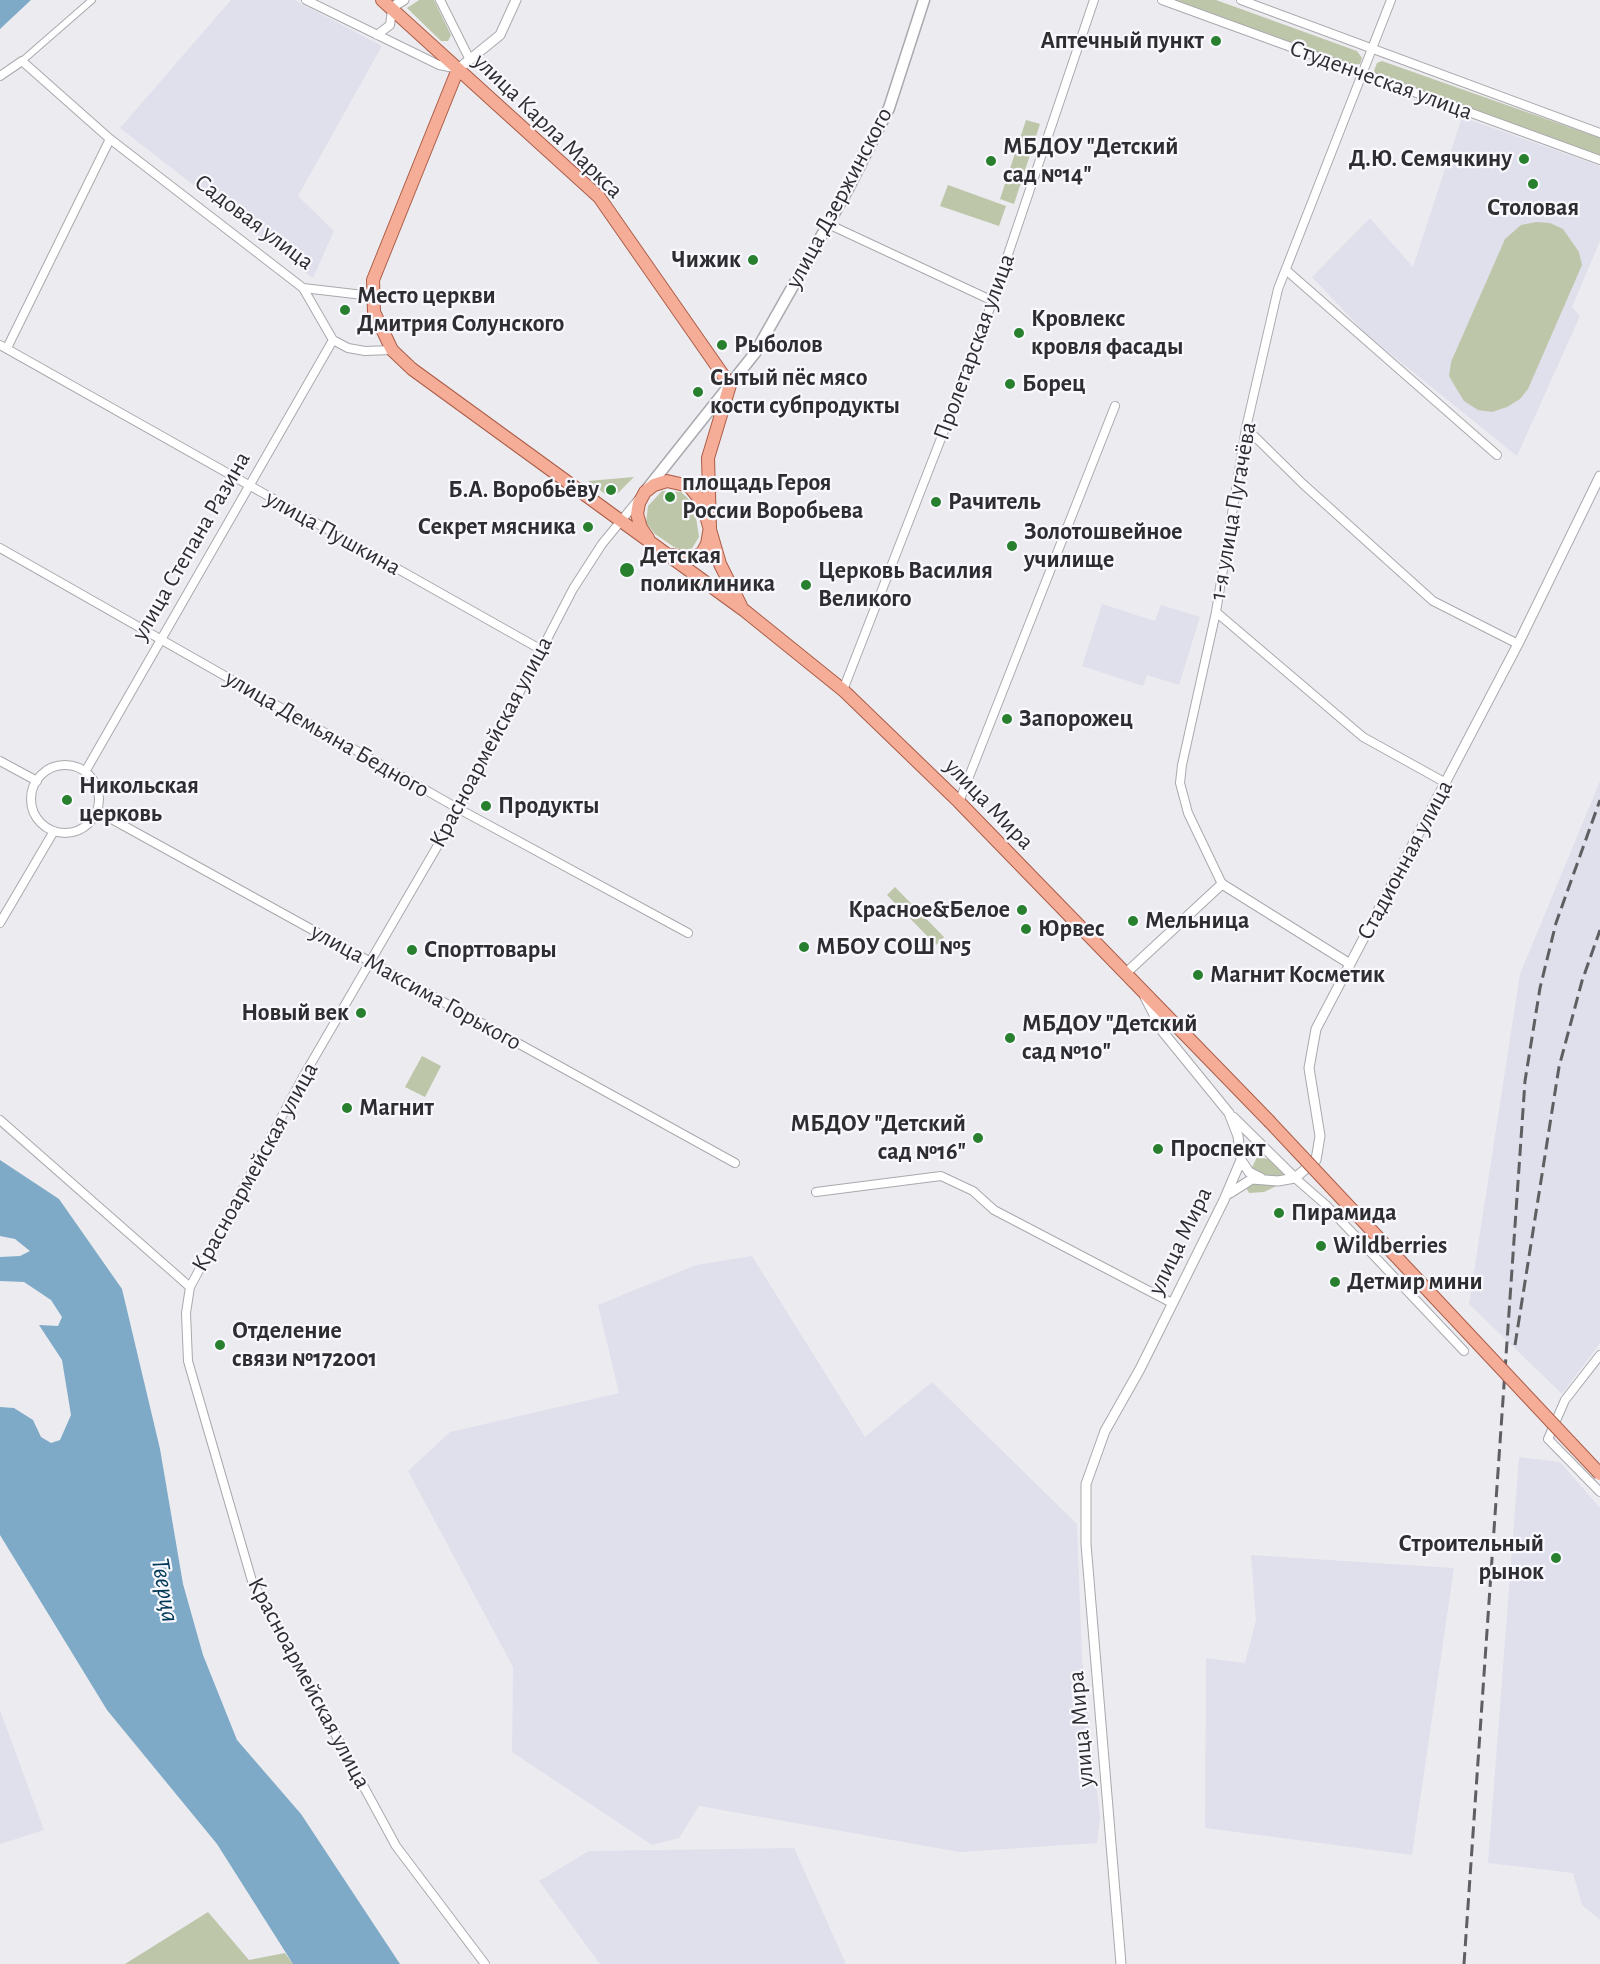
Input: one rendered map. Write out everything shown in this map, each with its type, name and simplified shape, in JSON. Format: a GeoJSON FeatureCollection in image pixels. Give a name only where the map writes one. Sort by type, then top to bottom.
{"type":"FeatureCollection","features":[{"type":"Feature","properties":{"kind":"main road","name":"улица Дзержинского"},"geometry":{"type":"LineString","coordinates":[[646,491],[755,353],[883,121],[924,0]]}},
{"type":"Feature","properties":{"kind":"main road","name":"улица Карла Маркса"},"geometry":{"type":"LineString","coordinates":[[387,4],[598,197],[730,385]]}},
{"type":"Feature","properties":{"kind":"main road"},"geometry":{"type":"LineString","coordinates":[[458,69],[378,264],[372,296],[379,328],[392,350],[405,363],[620,521],[657,547],[681,558],[696,557],[707,544],[709,451],[730,385]]}},
{"type":"Feature","properties":{"kind":"main road"},"geometry":{"type":"LineString","coordinates":[[657,547],[644,532],[638,520],[638,506],[646,491],[667,481],[686,485],[700,499],[709,522]]}},
{"type":"Feature","properties":{"kind":"main road","name":"улица Мира"},"geometry":{"type":"LineString","coordinates":[[709,522],[726,579],[744,611]]}},
{"type":"Feature","properties":{"kind":"main road","name":"улица Мира"},"geometry":{"type":"LineString","coordinates":[[657,547],[744,611],[843,690],[959,802],[1142,989]]}},
{"type":"Feature","properties":{"kind":"main road"},"geometry":{"type":"LineString","coordinates":[[1142,989],[1600,1474]]}},
{"type":"Feature","properties":{"kind":"street"},"geometry":{"type":"LineString","coordinates":[[0,76],[22,61],[92,0]]}},
{"type":"Feature","properties":{"kind":"street"},"geometry":{"type":"LineString","coordinates":[[306,0],[440,65],[458,69],[500,35],[516,0]]}},
{"type":"Feature","properties":{"kind":"street"},"geometry":{"type":"LineString","coordinates":[[377,35],[390,25],[387,4],[404,0]]}},
{"type":"Feature","properties":{"kind":"street","name":"улица Карла Маркса"},"geometry":{"type":"LineString","coordinates":[[440,0],[470,60]]}},
{"type":"Feature","properties":{"kind":"street","name":"Пролетарская улица"},"geometry":{"type":"LineString","coordinates":[[843,690],[993,301],[1094,0]]}},
{"type":"Feature","properties":{"kind":"street","name":"Студенческая улица"},"geometry":{"type":"LineString","coordinates":[[1162,0],[1600,160]]}},
{"type":"Feature","properties":{"kind":"street","name":"Студенческая улица"},"geometry":{"type":"LineString","coordinates":[[1241,0],[1600,133]]}},
{"type":"Feature","properties":{"kind":"street","name":"1-я улица Пугачёва"},"geometry":{"type":"LineString","coordinates":[[1222,884],[1188,813],[1180,783],[1216,612],[1246,428],[1278,289],[1364,74],[1391,0]]}},
{"type":"Feature","properties":{"kind":"street","name":"Садовая улица"},"geometry":{"type":"LineString","coordinates":[[22,61],[110,139],[303,288],[372,296]]}},
{"type":"Feature","properties":{"kind":"street"},"geometry":{"type":"LineString","coordinates":[[4,346],[110,139]]}},
{"type":"Feature","properties":{"kind":"street"},"geometry":{"type":"LineString","coordinates":[[828,224],[993,301]]}},
{"type":"Feature","properties":{"kind":"street"},"geometry":{"type":"LineString","coordinates":[[1286,270],[1497,455]]}},
{"type":"Feature","properties":{"kind":"street"},"geometry":{"type":"LineString","coordinates":[[303,288],[333,340],[348,348],[364,351],[392,350]]}},
{"type":"Feature","properties":{"kind":"street","name":"улица Степана Разина"},"geometry":{"type":"LineString","coordinates":[[85,772],[333,340]]}},
{"type":"Feature","properties":{"kind":"street","name":"улица Пушкина"},"geometry":{"type":"LineString","coordinates":[[4,346],[540,649]]}},
{"type":"Feature","properties":{"kind":"street"},"geometry":{"type":"LineString","coordinates":[[959,802],[1115,406]]}},
{"type":"Feature","properties":{"kind":"street"},"geometry":{"type":"LineString","coordinates":[[1246,428],[1303,484],[1433,601],[1518,644]]}},
{"type":"Feature","properties":{"kind":"street","name":"Стадионная улица"},"geometry":{"type":"LineString","coordinates":[[1294,1178],[1313,1165],[1320,1148],[1320,1136],[1310,1084],[1310,1052],[1319,1022],[1518,644],[1600,476]]}},
{"type":"Feature","properties":{"kind":"street","name":"Красноармейская улица"},"geometry":{"type":"LineString","coordinates":[[484,1964],[396,1846],[252,1581],[188,1361],[186,1313],[190,1287],[370,961],[459,809],[573,589],[620,521],[646,491]]}},
{"type":"Feature","properties":{"kind":"street","name":"улица Демьяна Бедного"},"geometry":{"type":"LineString","coordinates":[[0,548],[459,809],[688,933]]}},
{"type":"Feature","properties":{"kind":"street"},"geometry":{"type":"LineString","coordinates":[[1216,612],[1363,737],[1446,783]]}},
{"type":"Feature","properties":{"kind":"street"},"geometry":{"type":"LineString","coordinates":[[0,761],[37,781]]}},
{"type":"Feature","properties":{"kind":"street"},"geometry":{"type":"LineString","coordinates":[[68,765],[85,772],[96,785],[99,803],[97,811],[87,825],[79,830],[62,833],[45,826],[33,810],[33,790],[37,781],[50,769],[59,766],[68,765]]}},
{"type":"Feature","properties":{"kind":"street","name":"улица Максима Горького"},"geometry":{"type":"LineString","coordinates":[[97,811],[735,1163]]}},
{"type":"Feature","properties":{"kind":"street"},"geometry":{"type":"LineString","coordinates":[[0,923],[54,831]]}},
{"type":"Feature","properties":{"kind":"street"},"geometry":{"type":"LineString","coordinates":[[1126,973],[1222,884],[1350,964]]}},
{"type":"Feature","properties":{"kind":"street","name":"улица Мира"},"geometry":{"type":"LineString","coordinates":[[1121,1964],[1086,1544],[1085,1494],[1088,1474],[1106,1431],[1224,1200],[1241,1160],[1238,1136],[1229,1113],[1162,1032],[1142,989]]}},
{"type":"Feature","properties":{"kind":"street"},"geometry":{"type":"LineString","coordinates":[[1229,1113],[1294,1178],[1326,1205],[1464,1352]]}},
{"type":"Feature","properties":{"kind":"street"},"geometry":{"type":"LineString","coordinates":[[0,1120],[190,1287]]}},
{"type":"Feature","properties":{"kind":"street"},"geometry":{"type":"LineString","coordinates":[[1241,1160],[1249,1172],[1261,1178],[1278,1180],[1294,1178]]}},
{"type":"Feature","properties":{"kind":"street"},"geometry":{"type":"LineString","coordinates":[[816,1192],[941,1176],[973,1191],[994,1210],[1172,1303]]}},
{"type":"Feature","properties":{"kind":"street"},"geometry":{"type":"LineString","coordinates":[[1224,1200],[1240,1185],[1261,1178]]}},
{"type":"Feature","properties":{"kind":"street"},"geometry":{"type":"LineString","coordinates":[[1600,1355],[1565,1400],[1548,1438],[1600,1492]]}},
{"type":"Feature","properties":{"kind":"shaded area"},"geometry":{"type":"Polygon","coordinates":[[[231,0],[294,0],[382,46],[298,196],[334,231],[313,278],[120,128],[231,0]]]}},
{"type":"Feature","properties":{"kind":"shaded area"},"geometry":{"type":"Polygon","coordinates":[[[1462,117],[1600,166],[1600,241],[1572,307],[1580,316],[1517,456],[1367,335],[1312,277],[1370,218],[1413,267],[1462,117]]]}},
{"type":"Feature","properties":{"kind":"shaded area"},"geometry":{"type":"Polygon","coordinates":[[[1102,604],[1155,621],[1161,605],[1200,617],[1179,685],[1147,675],[1143,686],[1082,666],[1102,604]]]}},
{"type":"Feature","properties":{"kind":"shaded area"},"geometry":{"type":"Polygon","coordinates":[[[1600,781],[1600,1343],[1562,1394],[1469,1304],[1520,974],[1600,781]]]}},
{"type":"Feature","properties":{"kind":"shaded area"},"geometry":{"type":"Polygon","coordinates":[[[752,1256],[865,1437],[932,1382],[1077,1524],[1082,1658],[1100,1818],[1097,1843],[960,1852],[699,1806],[679,1838],[652,1845],[512,1752],[513,1667],[408,1471],[450,1432],[619,1393],[598,1305],[696,1265],[752,1256]]]}},
{"type":"Feature","properties":{"kind":"shaded area"},"geometry":{"type":"Polygon","coordinates":[[[1519,1457],[1560,1462],[1600,1508],[1600,1920],[1582,1905],[1573,1873],[1488,1863],[1519,1457]]]}},
{"type":"Feature","properties":{"kind":"shaded area"},"geometry":{"type":"Polygon","coordinates":[[[1251,1555],[1454,1568],[1412,1855],[1205,1828],[1206,1658],[1245,1663],[1256,1620],[1251,1555]]]}},
{"type":"Feature","properties":{"kind":"shaded area"},"geometry":{"type":"Polygon","coordinates":[[[0,1710],[44,1830],[0,1844],[0,1710]]]}},
{"type":"Feature","properties":{"kind":"shaded area"},"geometry":{"type":"Polygon","coordinates":[[[794,1848],[846,1964],[600,1964],[539,1881],[589,1851],[794,1848]]]}},
{"type":"Feature","properties":{"kind":"green space"},"geometry":{"type":"Polygon","coordinates":[[[419,0],[434,0],[451,35],[448,41],[441,41],[407,8],[419,0]]]}},
{"type":"Feature","properties":{"kind":"green space"},"geometry":{"type":"Polygon","coordinates":[[[1170,0],[1216,0],[1357,51],[1362,58],[1360,64],[1350,65],[1170,0]]]}},
{"type":"Feature","properties":{"kind":"green space"},"geometry":{"type":"Polygon","coordinates":[[[1382,61],[1600,138],[1600,157],[1377,76],[1374,71],[1377,63],[1382,61]]]}},
{"type":"Feature","properties":{"kind":"green space"},"geometry":{"type":"Polygon","coordinates":[[[1026,120],[1040,124],[1014,204],[1000,199],[1026,120]]]}},
{"type":"Feature","properties":{"kind":"green space"},"geometry":{"type":"Polygon","coordinates":[[[948,185],[1006,206],[999,226],[940,206],[948,185]]]}},
{"type":"Feature","properties":{"kind":"green space"},"geometry":{"type":"Polygon","coordinates":[[[1536,222],[1550,223],[1563,229],[1579,252],[1582,265],[1528,389],[1520,399],[1507,407],[1492,412],[1478,410],[1464,401],[1449,376],[1451,362],[1505,239],[1521,225],[1536,222]]]}},
{"type":"Feature","properties":{"kind":"green space"},"geometry":{"type":"Polygon","coordinates":[[[634,477],[617,494],[605,494],[588,481],[634,477]]]}},
{"type":"Feature","properties":{"kind":"green space"},"geometry":{"type":"Polygon","coordinates":[[[662,491],[681,492],[694,504],[699,537],[691,550],[685,551],[674,547],[655,534],[646,523],[648,506],[662,491]]]}},
{"type":"Feature","properties":{"kind":"green space"},"geometry":{"type":"Polygon","coordinates":[[[895,887],[944,937],[936,945],[887,895],[895,887]]]}},
{"type":"Feature","properties":{"kind":"green space"},"geometry":{"type":"Polygon","coordinates":[[[422,1056],[441,1066],[425,1097],[405,1087],[422,1056]]]}},
{"type":"Feature","properties":{"kind":"green space"},"geometry":{"type":"Polygon","coordinates":[[[1257,1157],[1268,1159],[1287,1177],[1287,1181],[1264,1192],[1249,1193],[1244,1184],[1257,1157]]]}},
{"type":"Feature","properties":{"kind":"green space"},"geometry":{"type":"Polygon","coordinates":[[[208,1912],[249,1960],[285,1953],[293,1964],[125,1964],[208,1912]]]}},
{"type":"Feature","properties":{"kind":"water"},"geometry":{"type":"Polygon","coordinates":[[[0,0],[31,0],[0,29],[0,0]]]}},
{"type":"Feature","properties":{"kind":"water","name":"Тверца"},"geometry":{"type":"Polygon","coordinates":[[[0,1160],[59,1199],[122,1289],[160,1449],[183,1584],[203,1655],[237,1740],[301,1814],[400,1964],[293,1964],[217,1844],[107,1710],[0,1535],[0,1407],[14,1408],[33,1420],[41,1437],[51,1443],[60,1440],[71,1415],[62,1360],[39,1325],[58,1326],[62,1317],[51,1300],[24,1282],[0,1281],[0,1257],[20,1256],[30,1251],[15,1239],[0,1236],[0,1160]]]}},
{"type":"Feature","properties":{"kind":"railway"},"geometry":{"type":"LineString","coordinates":[[1464,1964],[1525,1081],[1540,988],[1556,923],[1600,800]]}},
{"type":"Feature","properties":{"kind":"railway"},"geometry":{"type":"LineString","coordinates":[[1515,1345],[1559,1067],[1582,981],[1600,930]]}},
{"type":"Feature","properties":{"kind":"place","name":"Аптечный пункт"},"geometry":{"type":"Point","coordinates":[1216,41]}},
{"type":"Feature","properties":{"kind":"place","name":"Д.Ю. Семячкину"},"geometry":{"type":"Point","coordinates":[1524,159]}},
{"type":"Feature","properties":{"kind":"place","name":"МБДОУ \"Детский сад №14\""},"geometry":{"type":"Point","coordinates":[991,161]}},
{"type":"Feature","properties":{"kind":"place","name":"Столовая"},"geometry":{"type":"Point","coordinates":[1533,184]}},
{"type":"Feature","properties":{"kind":"place","name":"Чижик"},"geometry":{"type":"Point","coordinates":[753,260]}},
{"type":"Feature","properties":{"kind":"place","name":"Место церкви Дмитрия Солунского"},"geometry":{"type":"Point","coordinates":[345,310]}},
{"type":"Feature","properties":{"kind":"place","name":"Кровлекс кровля фасады"},"geometry":{"type":"Point","coordinates":[1019,333]}},
{"type":"Feature","properties":{"kind":"place","name":"Рыболов"},"geometry":{"type":"Point","coordinates":[722,345]}},
{"type":"Feature","properties":{"kind":"place","name":"Борец"},"geometry":{"type":"Point","coordinates":[1010,384]}},
{"type":"Feature","properties":{"kind":"place","name":"Сытый пёс мясо кости субпродукты"},"geometry":{"type":"Point","coordinates":[698,392]}},
{"type":"Feature","properties":{"kind":"place","name":"Б.А. Воробьёву"},"geometry":{"type":"Point","coordinates":[611,490]}},
{"type":"Feature","properties":{"kind":"place","name":"площадь Героя России Воробьева"},"geometry":{"type":"Point","coordinates":[670,497]}},
{"type":"Feature","properties":{"kind":"place","name":"Рачитель"},"geometry":{"type":"Point","coordinates":[936,502]}},
{"type":"Feature","properties":{"kind":"place","name":"Секрет мясника"},"geometry":{"type":"Point","coordinates":[588,527]}},
{"type":"Feature","properties":{"kind":"place","name":"Золотошвейное училище"},"geometry":{"type":"Point","coordinates":[1012,546]}},
{"type":"Feature","properties":{"kind":"place","name":"Детская поликлиника"},"geometry":{"type":"Point","coordinates":[627,570]}},
{"type":"Feature","properties":{"kind":"place","name":"Церковь Василия Великого"},"geometry":{"type":"Point","coordinates":[806,585]}},
{"type":"Feature","properties":{"kind":"place","name":"Запорожец"},"geometry":{"type":"Point","coordinates":[1007,719]}},
{"type":"Feature","properties":{"kind":"place","name":"Никольская церковь"},"geometry":{"type":"Point","coordinates":[67,800]}},
{"type":"Feature","properties":{"kind":"place","name":"Продукты"},"geometry":{"type":"Point","coordinates":[486,806]}},
{"type":"Feature","properties":{"kind":"place","name":"Красное&Белое"},"geometry":{"type":"Point","coordinates":[1022,910]}},
{"type":"Feature","properties":{"kind":"place","name":"Мельница"},"geometry":{"type":"Point","coordinates":[1133,921]}},
{"type":"Feature","properties":{"kind":"place","name":"Юрвес"},"geometry":{"type":"Point","coordinates":[1026,929]}},
{"type":"Feature","properties":{"kind":"place","name":"МБОУ СОШ №5"},"geometry":{"type":"Point","coordinates":[804,947]}},
{"type":"Feature","properties":{"kind":"place","name":"Спорттовары"},"geometry":{"type":"Point","coordinates":[412,950]}},
{"type":"Feature","properties":{"kind":"place","name":"Магнит Косметик"},"geometry":{"type":"Point","coordinates":[1198,975]}},
{"type":"Feature","properties":{"kind":"place","name":"Новый век"},"geometry":{"type":"Point","coordinates":[361,1013]}},
{"type":"Feature","properties":{"kind":"place","name":"МБДОУ \"Детский сад №10\""},"geometry":{"type":"Point","coordinates":[1010,1038]}},
{"type":"Feature","properties":{"kind":"place","name":"Магнит"},"geometry":{"type":"Point","coordinates":[347,1108]}},
{"type":"Feature","properties":{"kind":"place","name":"МБДОУ \"Детский сад №16\""},"geometry":{"type":"Point","coordinates":[978,1138]}},
{"type":"Feature","properties":{"kind":"place","name":"Проспект"},"geometry":{"type":"Point","coordinates":[1158,1149]}},
{"type":"Feature","properties":{"kind":"place","name":"Пирамида"},"geometry":{"type":"Point","coordinates":[1279,1213]}},
{"type":"Feature","properties":{"kind":"place","name":"Wildberries"},"geometry":{"type":"Point","coordinates":[1321,1246]}},
{"type":"Feature","properties":{"kind":"place","name":"Детмир мини"},"geometry":{"type":"Point","coordinates":[1335,1282]}},
{"type":"Feature","properties":{"kind":"place","name":"Отделение связи №172001"},"geometry":{"type":"Point","coordinates":[220,1345]}},
{"type":"Feature","properties":{"kind":"place","name":"Строительный рынок"},"geometry":{"type":"Point","coordinates":[1556,1558]}}]}
